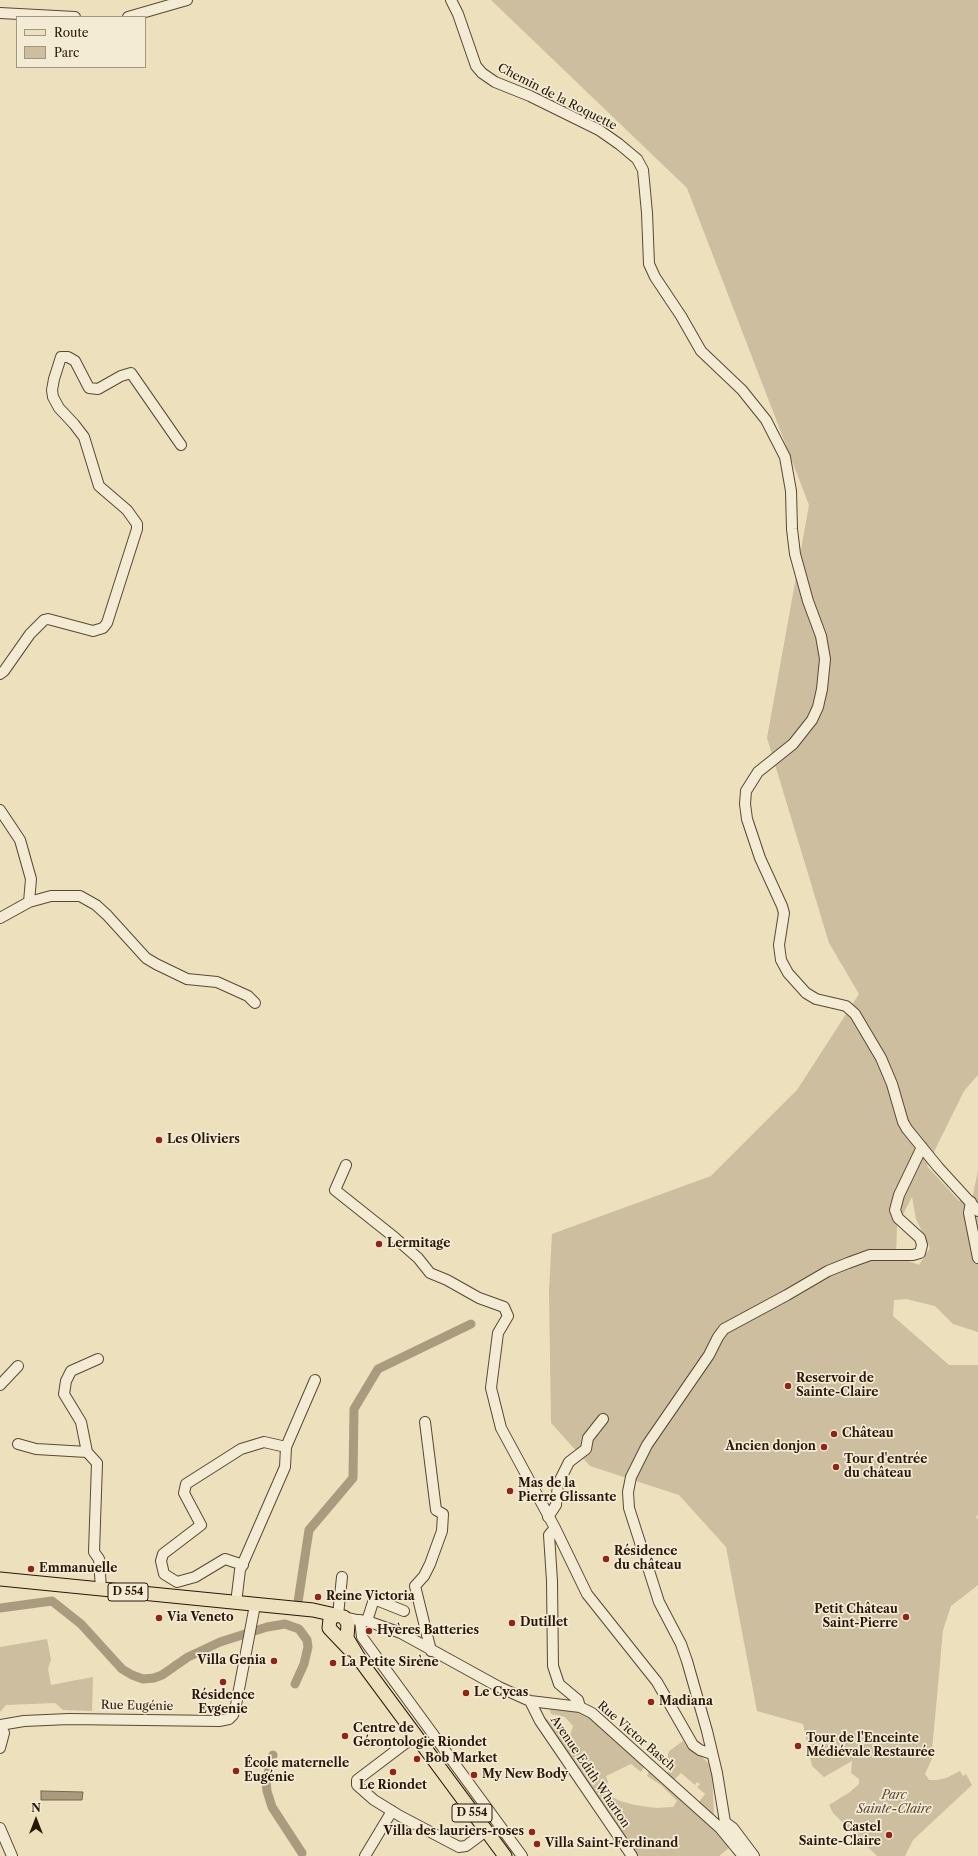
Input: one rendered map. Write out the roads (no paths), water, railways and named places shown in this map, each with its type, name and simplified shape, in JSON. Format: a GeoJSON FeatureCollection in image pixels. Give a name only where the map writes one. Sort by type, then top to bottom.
{"type":"FeatureCollection","features":[{"type":"Feature","properties":{"kind":"main road","name":"D 554"},"geometry":{"type":"LineString","coordinates":[[0,1579],[313,1610],[346,1622],[349,1643],[362,1663],[505,1856]]}},
{"type":"Feature","properties":{"kind":"street"},"geometry":{"type":"LineString","coordinates":[[131,16],[187,0]]}},
{"type":"Feature","properties":{"kind":"street","name":"Chemin de la Roquette"},"geometry":{"type":"LineString","coordinates":[[451,0],[458,14],[476,66],[482,73],[495,82],[530,96],[599,130],[619,144],[636,159],[642,170],[647,213],[649,264],[655,277],[681,316],[700,351],[742,390],[766,420],[785,457],[791,491],[792,529],[795,554],[808,601],[824,647],[825,659],[822,689],[818,707],[804,732],[758,772],[746,791],[745,798],[747,819],[760,858],[784,913],[779,945],[780,953],[788,973],[806,993],[816,999],[846,1006],[855,1014],[881,1058],[892,1084],[903,1122],[922,1147],[978,1211]]}},
{"type":"Feature","properties":{"kind":"street"},"geometry":{"type":"LineString","coordinates":[[0,13],[56,16]]}},
{"type":"Feature","properties":{"kind":"street"},"geometry":{"type":"LineString","coordinates":[[0,674],[4,672],[30,634],[44,620],[48,619],[93,631],[104,628],[107,623],[137,529],[137,524],[127,510],[99,486],[84,437],[59,408],[53,398],[52,390],[54,379],[61,357],[68,357],[76,361],[89,388],[98,389],[121,376],[131,373],[181,445]]}},
{"type":"Feature","properties":{"kind":"street"},"geometry":{"type":"LineString","coordinates":[[0,810],[20,840],[31,879],[29,902]]}},
{"type":"Feature","properties":{"kind":"street"},"geometry":{"type":"LineString","coordinates":[[0,918],[29,902],[52,896],[80,896],[96,905],[107,914],[146,958],[187,980],[217,982],[248,996],[255,1003]]}},
{"type":"Feature","properties":{"kind":"street"},"geometry":{"type":"LineString","coordinates":[[754,1856],[733,1828],[722,1825],[712,1754],[687,1661],[681,1644],[659,1602],[629,1508],[628,1492],[631,1478],[647,1445],[709,1355],[724,1329],[787,1296],[828,1271],[848,1263],[870,1255],[890,1256],[913,1255],[920,1253],[922,1246],[920,1238],[898,1218],[895,1210],[899,1195],[922,1147]]}},
{"type":"Feature","properties":{"kind":"street"},"geometry":{"type":"LineString","coordinates":[[346,1165],[335,1190],[394,1237],[418,1258],[430,1273],[447,1280],[479,1298],[504,1307],[508,1316],[498,1333],[491,1388],[501,1428],[555,1528],[586,1594],[657,1682],[693,1745],[700,1750],[712,1754]]}},
{"type":"Feature","properties":{"kind":"street"},"geometry":{"type":"LineString","coordinates":[[971,1202],[969,1213],[978,1258]]}},
{"type":"Feature","properties":{"kind":"street"},"geometry":{"type":"LineString","coordinates":[[98,1359],[71,1371],[66,1381],[64,1394],[81,1422],[87,1452],[97,1462],[94,1552],[98,1559],[102,1589]]}},
{"type":"Feature","properties":{"kind":"street"},"geometry":{"type":"LineString","coordinates":[[0,1385],[18,1366]]}},
{"type":"Feature","properties":{"kind":"street"},"geometry":{"type":"LineString","coordinates":[[236,1603],[240,1570],[285,1467],[286,1448],[315,1380]]}},
{"type":"Feature","properties":{"kind":"street"},"geometry":{"type":"LineString","coordinates":[[548,1517],[556,1505],[558,1484],[569,1462],[586,1449],[588,1438],[603,1419]]}},
{"type":"Feature","properties":{"kind":"street"},"geometry":{"type":"LineString","coordinates":[[425,1422],[436,1510],[443,1514],[442,1531],[430,1564],[424,1576],[415,1586],[431,1651]]}},
{"type":"Feature","properties":{"kind":"street"},"geometry":{"type":"LineString","coordinates":[[243,1565],[225,1559],[195,1576],[178,1582],[164,1574],[162,1561],[163,1554],[201,1525],[184,1493],[186,1484],[241,1449],[264,1442],[286,1448]]}},
{"type":"Feature","properties":{"kind":"street"},"geometry":{"type":"LineString","coordinates":[[18,1444],[36,1449],[87,1452]]}},
{"type":"Feature","properties":{"kind":"street"},"geometry":{"type":"LineString","coordinates":[[555,1528],[549,1536],[552,1581],[553,1666],[559,1684],[578,1700],[580,1707]]}},
{"type":"Feature","properties":{"kind":"street"},"geometry":{"type":"LineString","coordinates":[[342,1578],[346,1622],[362,1637],[522,1856]]}},
{"type":"Feature","properties":{"kind":"street"},"geometry":{"type":"LineString","coordinates":[[346,1622],[374,1600],[404,1611]]}},
{"type":"Feature","properties":{"kind":"street","name":"Rue Eugénie"},"geometry":{"type":"LineString","coordinates":[[1,1725],[24,1721],[75,1719],[220,1721],[229,1719],[233,1715],[236,1705],[255,1605]]}},
{"type":"Feature","properties":{"kind":"street","name":"Rue Victor Basch"},"geometry":{"type":"LineString","coordinates":[[346,1622],[401,1633],[499,1688],[530,1701],[580,1707],[592,1713],[722,1825],[743,1856]]}},
{"type":"Feature","properties":{"kind":"street","name":"Avenue Edith Wharton"},"geometry":{"type":"LineString","coordinates":[[530,1701],[544,1728],[632,1856]]}},
{"type":"Feature","properties":{"kind":"street"},"geometry":{"type":"LineString","coordinates":[[0,1748],[4,1733],[1,1725]]}},
{"type":"Feature","properties":{"kind":"street"},"geometry":{"type":"LineString","coordinates":[[415,1736],[357,1780],[357,1785],[374,1800],[392,1811],[459,1847],[466,1846],[486,1831]]}},
{"type":"Feature","properties":{"kind":"street"},"geometry":{"type":"LineString","coordinates":[[365,1856],[392,1811]]}},
{"type":"Feature","properties":{"kind":"street"},"geometry":{"type":"LineString","coordinates":[[0,1828],[12,1856]]}},
{"type":"Feature","properties":{"kind":"waterway"},"geometry":{"type":"LineString","coordinates":[[298,1602],[309,1530],[353,1478],[354,1409],[378,1369],[471,1324]]}},
{"type":"Feature","properties":{"kind":"waterway"},"geometry":{"type":"LineString","coordinates":[[0,1608],[52,1601],[81,1624],[122,1669],[143,1679],[154,1678],[162,1675],[188,1657],[220,1642],[267,1627],[285,1624],[299,1629],[307,1640],[308,1647],[304,1664],[295,1684]]}},
{"type":"Feature","properties":{"kind":"waterway"},"geometry":{"type":"LineString","coordinates":[[273,1755],[266,1781],[267,1791],[272,1807],[302,1853]]}},
{"type":"Feature","properties":{"kind":"place","name":"Les Oliviers"},"geometry":{"type":"Point","coordinates":[159,1140]}},
{"type":"Feature","properties":{"kind":"place","name":"Lermitage"},"geometry":{"type":"Point","coordinates":[379,1244]}},
{"type":"Feature","properties":{"kind":"place","name":"Reservoir de Sainte-Claire"},"geometry":{"type":"Point","coordinates":[788,1386]}},
{"type":"Feature","properties":{"kind":"place","name":"Château"},"geometry":{"type":"Point","coordinates":[834,1434]}},
{"type":"Feature","properties":{"kind":"place","name":"Ancien donjon"},"geometry":{"type":"Point","coordinates":[824,1447]}},
{"type":"Feature","properties":{"kind":"place","name":"Tour d'entrée du château"},"geometry":{"type":"Point","coordinates":[836,1467]}},
{"type":"Feature","properties":{"kind":"place","name":"Mas de la Pierre Glissante"},"geometry":{"type":"Point","coordinates":[510,1491]}},
{"type":"Feature","properties":{"kind":"place","name":"Résidence du château"},"geometry":{"type":"Point","coordinates":[606,1559]}},
{"type":"Feature","properties":{"kind":"place","name":"Emmanuelle"},"geometry":{"type":"Point","coordinates":[31,1569]}},
{"type":"Feature","properties":{"kind":"place","name":"Reine Victoria"},"geometry":{"type":"Point","coordinates":[318,1597]}},
{"type":"Feature","properties":{"kind":"place","name":"Petit Château Saint-Pierre"},"geometry":{"type":"Point","coordinates":[906,1617]}},
{"type":"Feature","properties":{"kind":"place","name":"Via Veneto"},"geometry":{"type":"Point","coordinates":[159,1618]}},
{"type":"Feature","properties":{"kind":"place","name":"Dutillet"},"geometry":{"type":"Point","coordinates":[512,1623]}},
{"type":"Feature","properties":{"kind":"place","name":"Hyères Batteries"},"geometry":{"type":"Point","coordinates":[369,1631]}},
{"type":"Feature","properties":{"kind":"place","name":"Villa Genia"},"geometry":{"type":"Point","coordinates":[274,1661]}},
{"type":"Feature","properties":{"kind":"place","name":"La Petite Sirène"},"geometry":{"type":"Point","coordinates":[333,1663]}},
{"type":"Feature","properties":{"kind":"place","name":"Résidence Evgenie"},"geometry":{"type":"Point","coordinates":[223,1682]}},
{"type":"Feature","properties":{"kind":"place","name":"Le Cycas"},"geometry":{"type":"Point","coordinates":[466,1693]}},
{"type":"Feature","properties":{"kind":"place","name":"Madiana"},"geometry":{"type":"Point","coordinates":[651,1702]}},
{"type":"Feature","properties":{"kind":"place","name":"Centre de Gérontologie Riondet"},"geometry":{"type":"Point","coordinates":[345,1736]}},
{"type":"Feature","properties":{"kind":"place","name":"Tour de l'Enceinte Médiévale Restaurée"},"geometry":{"type":"Point","coordinates":[798,1746]}},
{"type":"Feature","properties":{"kind":"place","name":"Bob Market"},"geometry":{"type":"Point","coordinates":[417,1759]}},
{"type":"Feature","properties":{"kind":"place","name":"École maternelle Eugénie"},"geometry":{"type":"Point","coordinates":[236,1771]}},
{"type":"Feature","properties":{"kind":"place","name":"Le Riondet"},"geometry":{"type":"Point","coordinates":[393,1772]}},
{"type":"Feature","properties":{"kind":"place","name":"My New Body"},"geometry":{"type":"Point","coordinates":[474,1775]}},
{"type":"Feature","properties":{"kind":"place","name":"Villa des lauriers-roses"},"geometry":{"type":"Point","coordinates":[532,1832]}},
{"type":"Feature","properties":{"kind":"place","name":"Castel Sainte-Claire"},"geometry":{"type":"Point","coordinates":[889,1835]}},
{"type":"Feature","properties":{"kind":"place","name":"Villa Saint-Ferdinand"},"geometry":{"type":"Point","coordinates":[537,1844]}},
{"type":"Feature","properties":{"kind":"park label","name":"Parc Sainte-Claire"},"geometry":{"type":"Point","coordinates":[894,1803]}}]}
